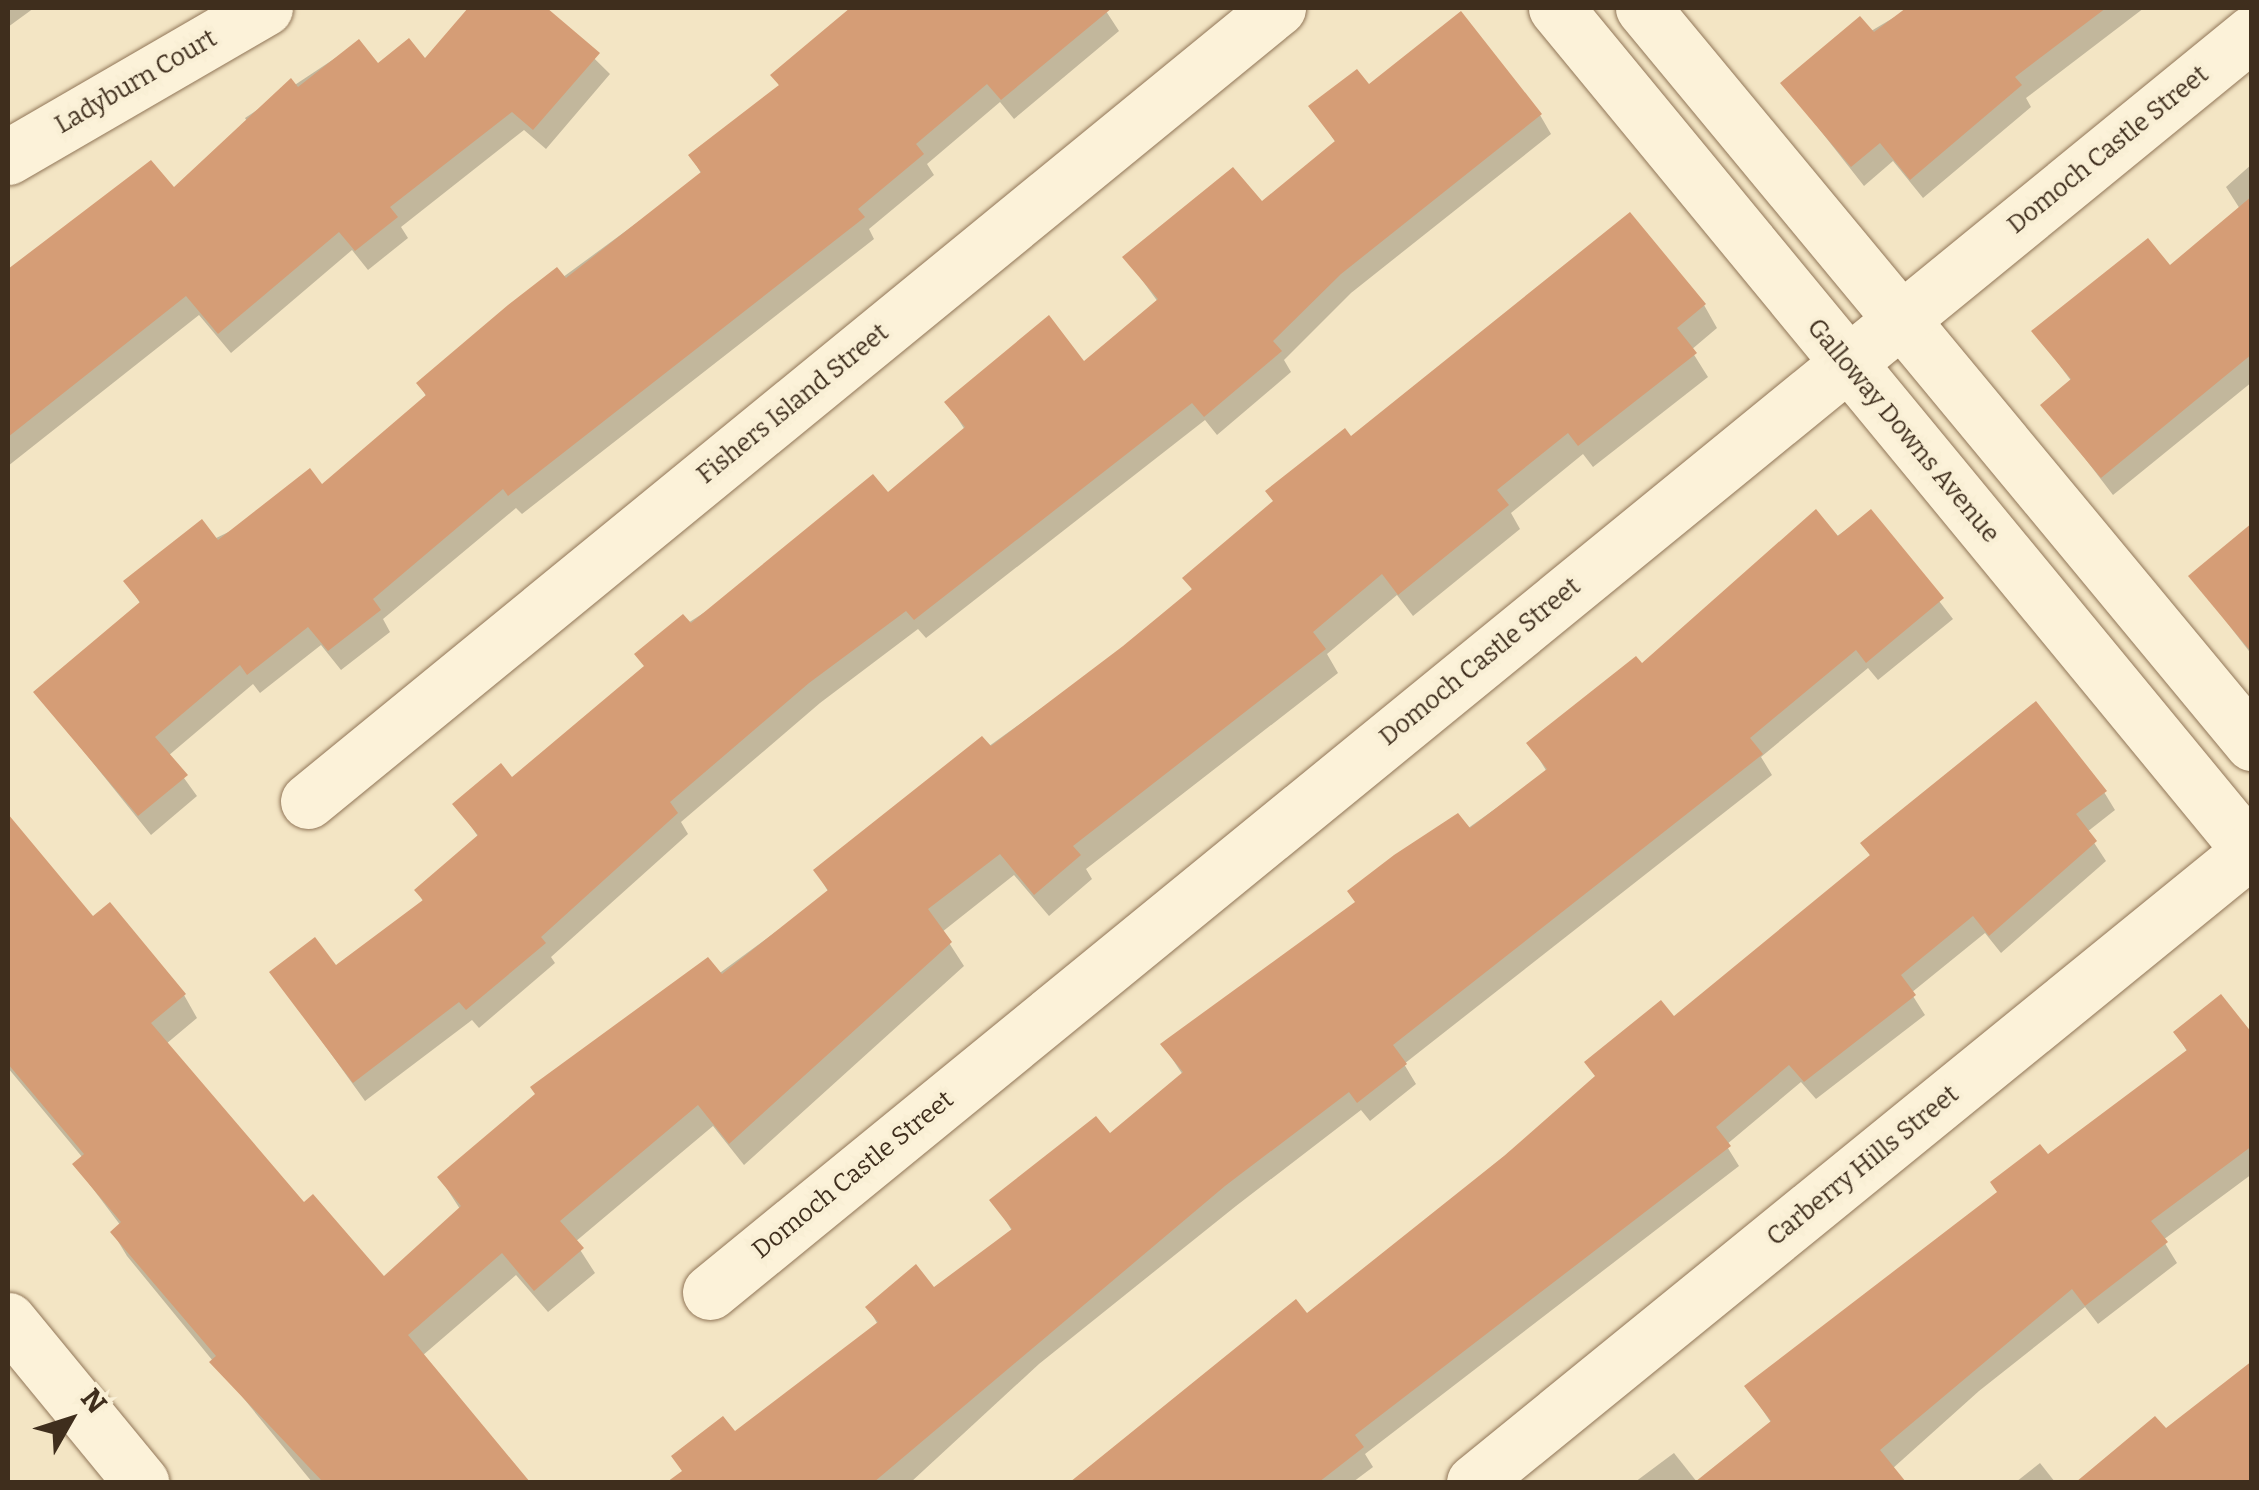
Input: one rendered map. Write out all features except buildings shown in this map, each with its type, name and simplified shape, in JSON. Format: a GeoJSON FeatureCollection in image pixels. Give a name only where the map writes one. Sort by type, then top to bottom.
{"type":"FeatureCollection","features":[{"type":"Feature","properties":{"kind":"street","name":"Ladyburn Court"},"geometry":{"type":"LineString","coordinates":[[8,157],[265,8]]}},
{"type":"Feature","properties":{"kind":"street","name":"Fishers Island Street"},"geometry":{"type":"LineString","coordinates":[[308,801],[1278,8]]}},
{"type":"Feature","properties":{"kind":"street","name":"Galloway Downs Avenue"},"geometry":{"type":"LineString","coordinates":[[1556,8],[2251,851]]}},
{"type":"Feature","properties":{"kind":"street"},"geometry":{"type":"LineString","coordinates":[[1643,8],[2252,743]]}},
{"type":"Feature","properties":{"kind":"street","name":"Domoch Castle Street"},"geometry":{"type":"LineString","coordinates":[[710,1292],[2252,33]]}},
{"type":"Feature","properties":{"kind":"street","name":"Carberry Hills Street"},"geometry":{"type":"LineString","coordinates":[[1474,1482],[2251,851]]}},
{"type":"Feature","properties":{"kind":"street"},"geometry":{"type":"LineString","coordinates":[[8,1320],[142,1482]]}}]}
